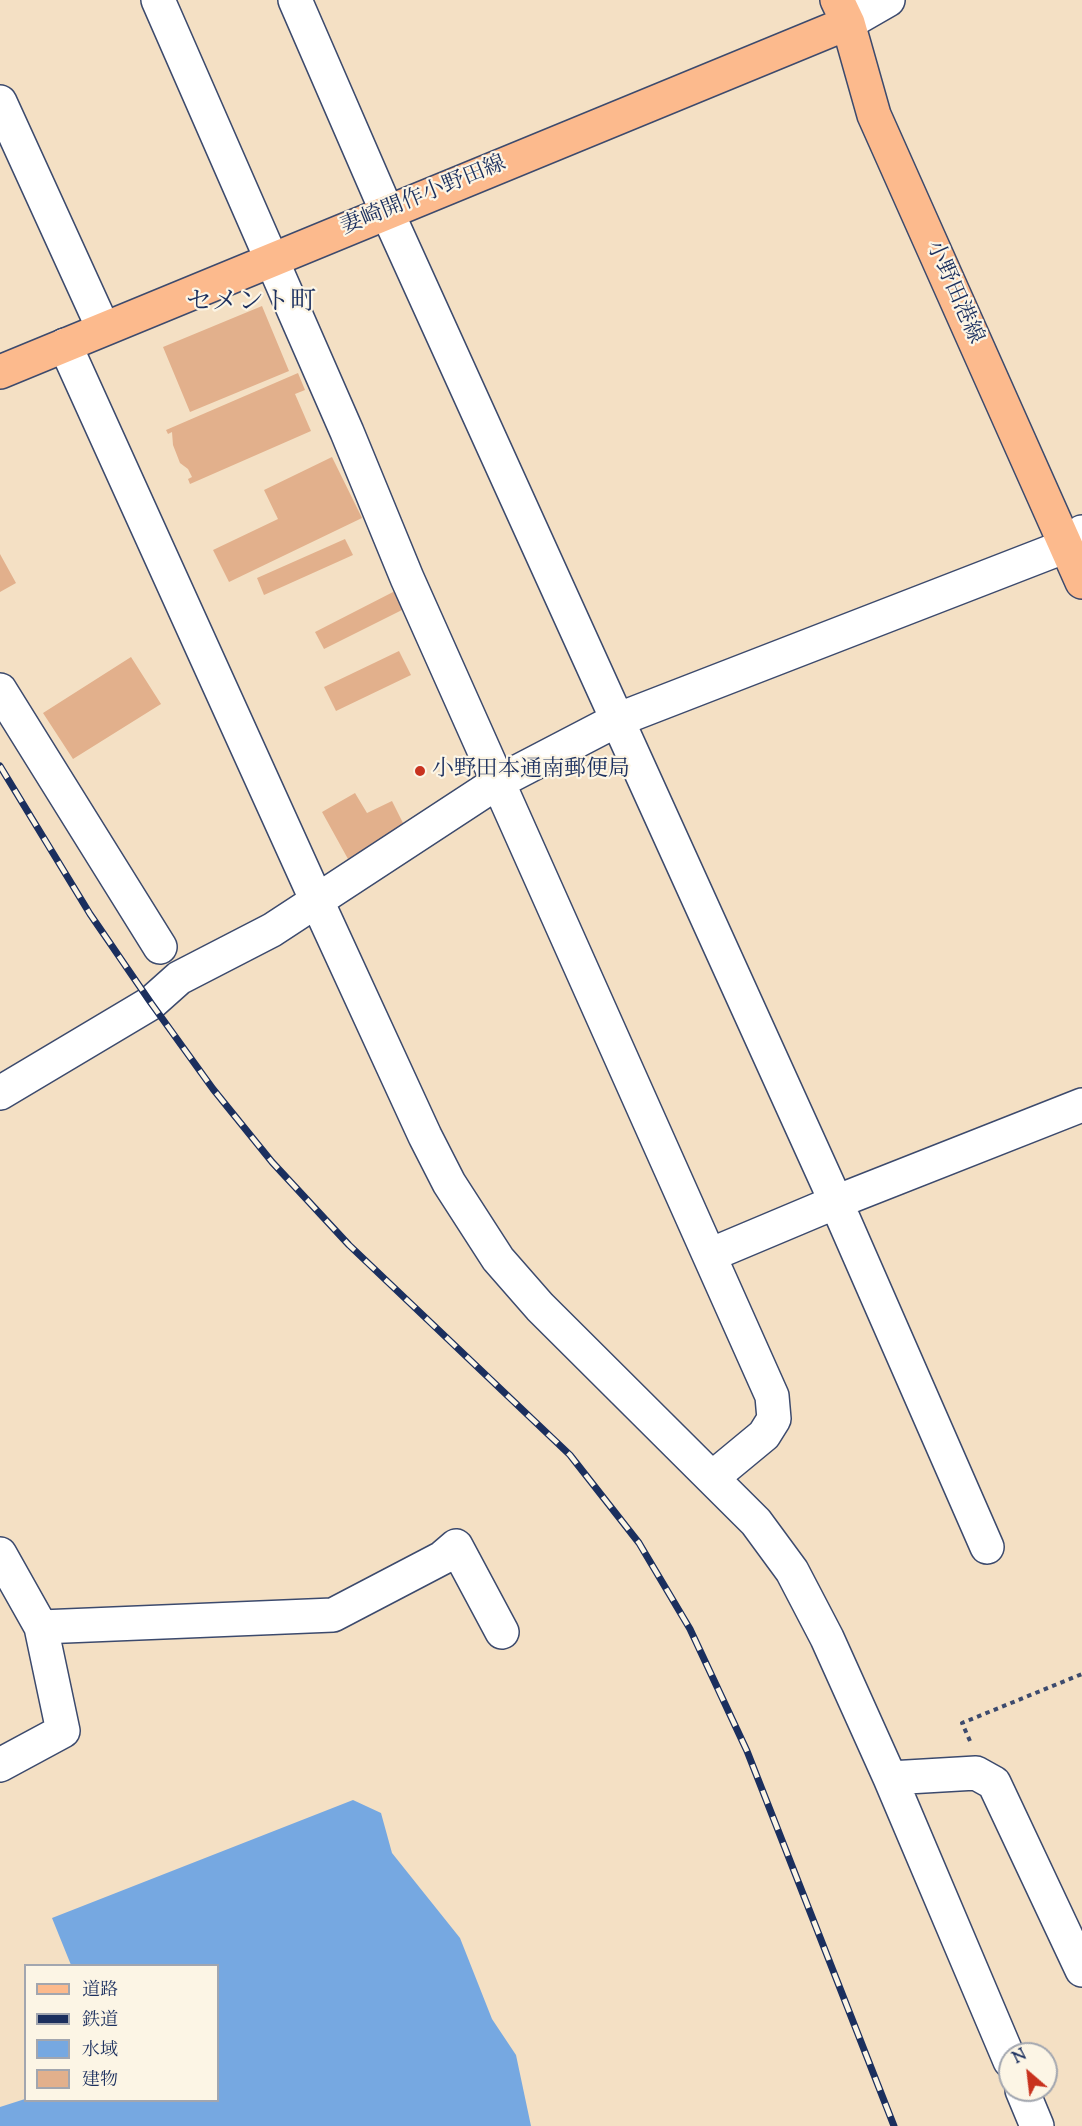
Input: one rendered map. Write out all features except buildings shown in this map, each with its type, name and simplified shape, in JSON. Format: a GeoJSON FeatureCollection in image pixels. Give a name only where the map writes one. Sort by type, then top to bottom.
{"type":"FeatureCollection","features":[{"type":"Feature","properties":{"kind":"main road","name":"妻崎開作小野田線"},"geometry":{"type":"LineString","coordinates":[[0,372],[387,212],[842,12]]}},
{"type":"Feature","properties":{"kind":"main road","name":"小野田港線"},"geometry":{"type":"LineString","coordinates":[[842,12],[874,115],[1074,539],[1082,582]]}},
{"type":"Feature","properties":{"kind":"street"},"geometry":{"type":"LineString","coordinates":[[158,0],[272,260],[407,578],[772,1396],[774,1419],[764,1435],[712,1478]]}},
{"type":"Feature","properties":{"kind":"street"},"geometry":{"type":"LineString","coordinates":[[295,0],[387,212],[836,1202],[987,1547]]}},
{"type":"Feature","properties":{"kind":"street"},"geometry":{"type":"LineString","coordinates":[[842,12],[888,0]]}},
{"type":"Feature","properties":{"kind":"street"},"geometry":{"type":"LineString","coordinates":[[0,102],[103,328]]}},
{"type":"Feature","properties":{"kind":"street"},"geometry":{"type":"LineString","coordinates":[[65,345],[425,1136],[468,1215],[492,1250],[540,1307],[756,1522],[792,1571],[826,1638],[890,1778],[1002,2042]]}},
{"type":"Feature","properties":{"kind":"street"},"geometry":{"type":"LineString","coordinates":[[0,1093],[151,1003],[179,978],[272,930],[316,899],[498,782],[617,720],[1074,539]]}},
{"type":"Feature","properties":{"kind":"street"},"geometry":{"type":"LineString","coordinates":[[0,690],[160,947]]}},
{"type":"Feature","properties":{"kind":"street"},"geometry":{"type":"LineString","coordinates":[[710,1256],[836,1202],[1082,1105]]}},
{"type":"Feature","properties":{"kind":"street"},"geometry":{"type":"LineString","coordinates":[[41,1627],[333,1615],[442,1558],[456,1546],[502,1632]]}},
{"type":"Feature","properties":{"kind":"street"},"geometry":{"type":"LineString","coordinates":[[0,1554],[41,1627],[63,1731],[0,1765]]}},
{"type":"Feature","properties":{"kind":"street"},"geometry":{"type":"LineString","coordinates":[[890,1778],[976,1773],[994,1783],[1082,1970]]}},
{"type":"Feature","properties":{"kind":"street"},"geometry":{"type":"LineString","coordinates":[[1027,2102],[1038,2126]]}},
{"type":"Feature","properties":{"kind":"path"},"geometry":{"type":"LineString","coordinates":[[976,1773],[972,1744],[962,1723],[1082,1674]]}},
{"type":"Feature","properties":{"kind":"water"},"geometry":{"type":"Polygon","coordinates":[[[353,1800],[381,1813],[392,1853],[460,1938],[492,2019],[516,2055],[531,2126],[0,2126],[0,2107],[24,2099],[24,2102],[219,2102],[219,1964],[71,1964],[52,1918],[353,1800]]]}},
{"type":"Feature","properties":{"kind":"railway"},"geometry":{"type":"LineString","coordinates":[[0,766],[90,914],[151,1003],[213,1089],[272,1162],[349,1245],[570,1455],[639,1543],[690,1629],[747,1751],[894,2126]]}},
{"type":"Feature","properties":{"kind":"place","name":"小野田本通南郵便局"},"geometry":{"type":"Point","coordinates":[420,771]}},
{"type":"Feature","properties":{"kind":"district","name":"セメント町"},"geometry":{"type":"Point","coordinates":[251,305]}}]}
